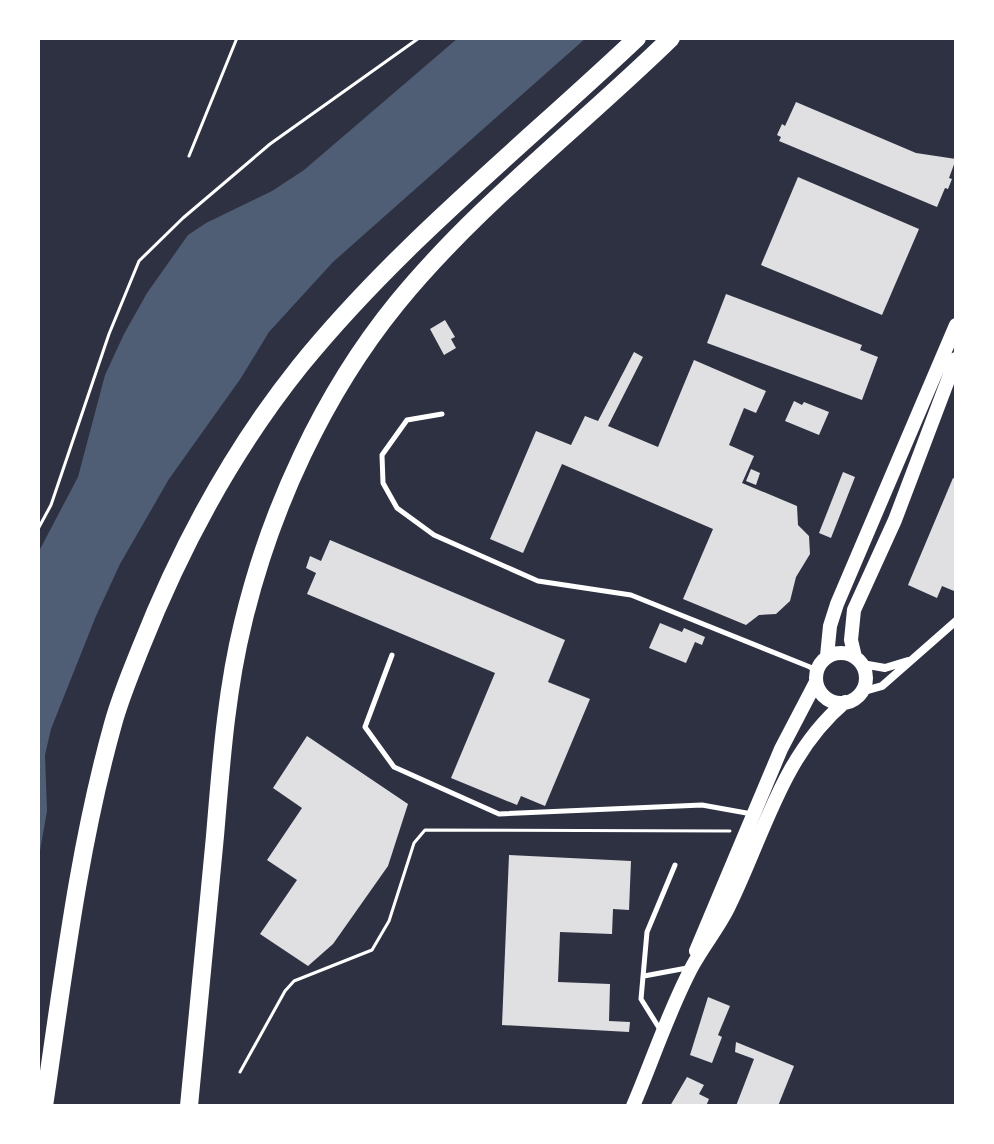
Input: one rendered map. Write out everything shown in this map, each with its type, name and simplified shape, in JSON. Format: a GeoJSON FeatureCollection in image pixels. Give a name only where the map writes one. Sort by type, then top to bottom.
{"type":"FeatureCollection","features":[{"type":"Feature","properties":{"kind":"highway"},"geometry":{"type":"LineString","coordinates":[[44,1106],[71,928],[99,777],[125,688],[159,602],[192,531],[227,469],[274,401],[327,335],[439,221],[637,38]]}},
{"type":"Feature","properties":{"kind":"highway"},"geometry":{"type":"LineString","coordinates":[[189,1106],[225,725],[242,624],[262,555],[292,480],[333,396],[361,351],[445,247],[671,38]]}},
{"type":"Feature","properties":{"kind":"street"},"geometry":{"type":"LineString","coordinates":[[692,967],[698,940],[781,749],[827,656],[830,626],[837,604],[956,325]]}},
{"type":"Feature","properties":{"kind":"street"},"geometry":{"type":"LineString","coordinates":[[861,692],[865,683],[851,640],[854,610],[895,520],[956,359]]}},
{"type":"Feature","properties":{"kind":"street"},"geometry":{"type":"LineString","coordinates":[[633,1106],[692,967],[728,909],[784,778],[801,749],[845,702],[861,692],[882,686],[956,621]]}},
{"type":"Feature","properties":{"kind":"street"},"geometry":{"type":"LineString","coordinates":[[827,656],[846,653],[858,661],[885,668],[912,659]]}},
{"type":"Feature","properties":{"kind":"street"},"geometry":{"type":"LineString","coordinates":[[816,677],[819,691],[826,698],[845,702]]}},
{"type":"Feature","properties":{"kind":"lane"},"geometry":{"type":"LineString","coordinates":[[442,414],[407,420],[382,455],[383,483],[397,508],[434,535],[538,581],[631,595],[810,667],[816,677]]}},
{"type":"Feature","properties":{"kind":"lane"},"geometry":{"type":"LineString","coordinates":[[392,655],[365,727],[394,767],[499,814],[702,805],[753,814]]}},
{"type":"Feature","properties":{"kind":"lane"},"geometry":{"type":"LineString","coordinates":[[663,1035],[641,999],[647,932],[675,865]]}},
{"type":"Feature","properties":{"kind":"lane"},"geometry":{"type":"LineString","coordinates":[[644,976],[692,967]]}},
{"type":"Feature","properties":{"kind":"path"},"geometry":{"type":"LineString","coordinates":[[189,156],[237,38]]}},
{"type":"Feature","properties":{"kind":"path"},"geometry":{"type":"LineString","coordinates":[[38,529],[51,505],[104,346],[139,261],[183,218],[270,144],[419,38]]}},
{"type":"Feature","properties":{"kind":"path"},"geometry":{"type":"LineString","coordinates":[[240,1072],[285,991],[294,981],[372,950],[389,921],[414,843],[425,830],[746,831]]}},
{"type":"Feature","properties":{"kind":"water"},"geometry":{"type":"Polygon","coordinates":[[[458,38],[586,38],[333,262],[269,332],[241,378],[169,479],[120,564],[51,729],[45,755],[47,811],[38,862],[38,553],[78,477],[105,375],[124,334],[147,293],[188,235],[272,191],[304,170],[458,38]]]}},
{"type":"Feature","properties":{"kind":"building"},"geometry":{"type":"Polygon","coordinates":[[[796,102],[916,153],[956,159],[949,178],[952,179],[937,207],[779,141],[781,137],[777,135],[782,124],[785,126],[796,102]]]}},
{"type":"Feature","properties":{"kind":"building"},"geometry":{"type":"Polygon","coordinates":[[[798,177],[919,229],[882,315],[761,265],[798,177]]]}},
{"type":"Feature","properties":{"kind":"building"},"geometry":{"type":"Polygon","coordinates":[[[726,294],[862,345],[860,350],[878,357],[862,400],[707,343],[726,294]]]}},
{"type":"Feature","properties":{"kind":"building"},"geometry":{"type":"Polygon","coordinates":[[[445,320],[455,337],[451,339],[456,348],[444,355],[430,329],[445,320]]]}},
{"type":"Feature","properties":{"kind":"building"},"geometry":{"type":"Polygon","coordinates":[[[634,352],[643,357],[608,426],[658,447],[694,360],[766,391],[756,413],[744,408],[729,445],[754,456],[742,483],[797,506],[798,525],[809,536],[810,554],[796,577],[790,601],[776,614],[759,615],[746,625],[683,599],[713,529],[562,464],[523,553],[490,539],[536,431],[571,445],[585,416],[598,421],[634,352]]]}},
{"type":"Feature","properties":{"kind":"building"},"geometry":{"type":"Polygon","coordinates":[[[794,401],[829,412],[819,435],[785,421],[794,401]]]}},
{"type":"Feature","properties":{"kind":"building"},"geometry":{"type":"Polygon","coordinates":[[[751,469],[760,473],[756,485],[746,481],[751,469]]]}},
{"type":"Feature","properties":{"kind":"building"},"geometry":{"type":"Polygon","coordinates":[[[843,472],[855,477],[831,538],[819,533],[843,472]]]}},
{"type":"Feature","properties":{"kind":"building"},"geometry":{"type":"Polygon","coordinates":[[[953,478],[956,479],[956,588],[954,591],[942,586],[937,598],[908,585],[953,478]]]}},
{"type":"Feature","properties":{"kind":"building"},"geometry":{"type":"Polygon","coordinates":[[[330,540],[565,640],[548,682],[590,699],[545,806],[521,796],[517,805],[451,778],[495,673],[307,594],[316,573],[306,568],[310,556],[321,561],[330,540]]]}},
{"type":"Feature","properties":{"kind":"building"},"geometry":{"type":"Polygon","coordinates":[[[660,623],[705,637],[702,645],[695,642],[686,663],[649,648],[660,623]]]}},
{"type":"Feature","properties":{"kind":"building"},"geometry":{"type":"Polygon","coordinates":[[[307,736],[408,804],[388,866],[333,944],[308,966],[260,934],[297,880],[267,860],[302,808],[273,788],[307,736]]]}},
{"type":"Feature","properties":{"kind":"building"},"geometry":{"type":"Polygon","coordinates":[[[509,855],[631,861],[629,910],[613,909],[612,934],[560,932],[558,982],[610,984],[609,1021],[630,1022],[629,1032],[502,1025],[509,855]]]}},
{"type":"Feature","properties":{"kind":"building"},"geometry":{"type":"Polygon","coordinates":[[[708,997],[730,1006],[718,1035],[722,1037],[712,1063],[690,1055],[708,997]]]}},
{"type":"Feature","properties":{"kind":"building"},"geometry":{"type":"Polygon","coordinates":[[[736,1042],[794,1066],[778,1106],[736,1106],[754,1059],[735,1052],[736,1042]]]}},
{"type":"Feature","properties":{"kind":"building"},"geometry":{"type":"Polygon","coordinates":[[[687,1077],[704,1085],[699,1094],[709,1099],[706,1106],[670,1106],[687,1077]]]}}]}
